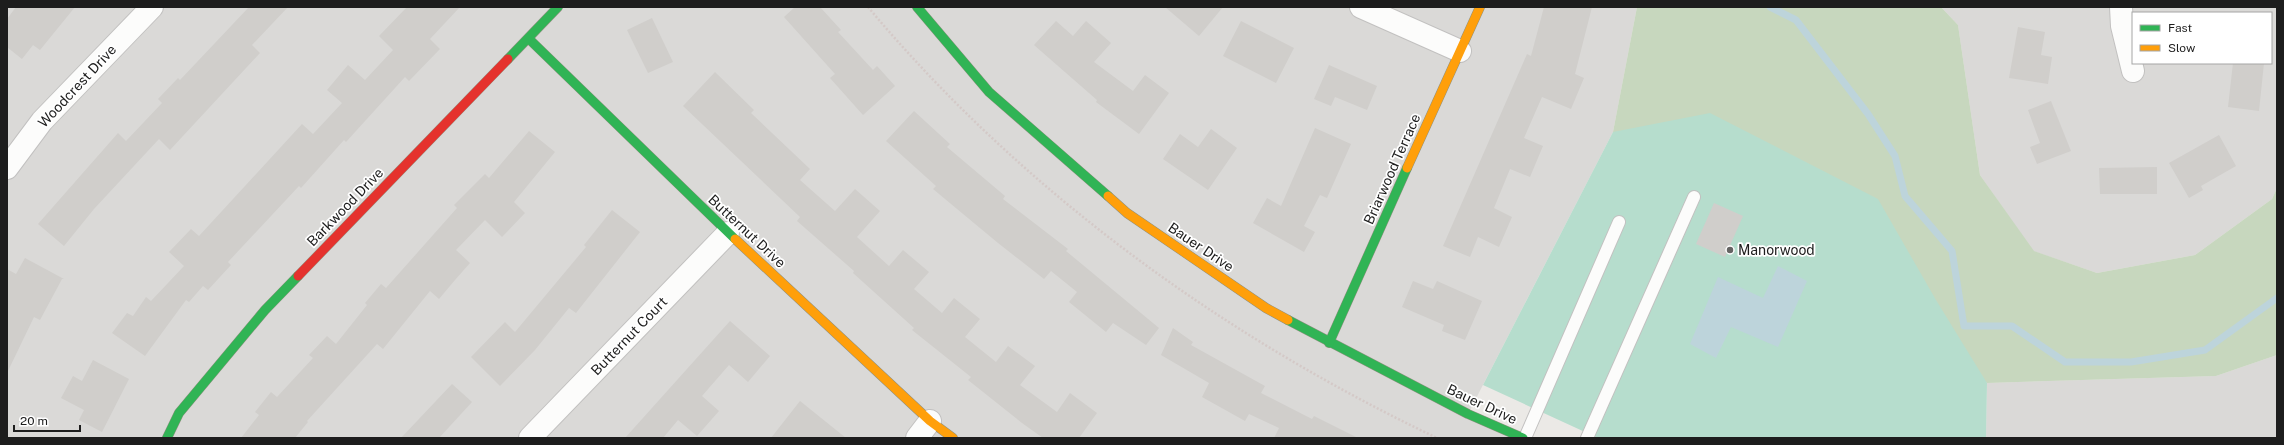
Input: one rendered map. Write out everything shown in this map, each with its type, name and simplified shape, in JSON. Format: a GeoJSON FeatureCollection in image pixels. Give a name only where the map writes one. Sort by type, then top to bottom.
{"type":"FeatureCollection","features":[{"type":"Feature","properties":{"kind":"street","name":"Woodcrest Drive"},"geometry":{"type":"LineString","coordinates":[[7,168],[42,121],[152,7]]}},
{"type":"Feature","properties":{"kind":"street","name":"Barkwood Drive"},"geometry":{"type":"LineString","coordinates":[[167,438],[179,413],[265,310],[529,39],[558,7]]}},
{"type":"Feature","properties":{"kind":"street","name":"Bauer Drive"},"geometry":{"type":"LineString","coordinates":[[917,7],[989,92],[1127,213],[1266,308],[1329,343],[1468,414],[1524,438]]}},
{"type":"Feature","properties":{"kind":"street"},"geometry":{"type":"LineString","coordinates":[[1361,7],[1460,51]]}},
{"type":"Feature","properties":{"kind":"street","name":"Briarwood Terrace"},"geometry":{"type":"LineString","coordinates":[[1329,343],[1480,7]]}},
{"type":"Feature","properties":{"kind":"street"},"geometry":{"type":"LineString","coordinates":[[2121,7],[2122,26],[2133,70]]}},
{"type":"Feature","properties":{"kind":"street","name":"Butternut Drive"},"geometry":{"type":"LineString","coordinates":[[529,39],[728,233],[924,430],[952,438]]}},
{"type":"Feature","properties":{"kind":"street","name":"Butternut Court"},"geometry":{"type":"LineString","coordinates":[[530,438],[728,233]]}},
{"type":"Feature","properties":{"kind":"lane"},"geometry":{"type":"LineString","coordinates":[[1587,438],[1694,197]]}},
{"type":"Feature","properties":{"kind":"lane"},"geometry":{"type":"LineString","coordinates":[[1524,438],[1619,222]]}},
{"type":"Feature","properties":{"kind":"shaded area"},"geometry":{"type":"Polygon","coordinates":[[[7,7],[1637,7],[1613,132],[1468,414],[1523,438],[7,438],[7,7]]]}},
{"type":"Feature","properties":{"kind":"shaded area"},"geometry":{"type":"Polygon","coordinates":[[[1941,7],[2277,7],[2277,188],[2272,199],[2195,255],[2097,273],[2033,251],[1980,175],[1958,25],[1941,7]]]}},
{"type":"Feature","properties":{"kind":"shaded area"},"geometry":{"type":"Polygon","coordinates":[[[2277,355],[2277,438],[1986,438],[1987,383],[2216,376],[2277,355]]]}},
{"type":"Feature","properties":{"kind":"green space"},"geometry":{"type":"Polygon","coordinates":[[[1637,7],[1941,7],[1958,25],[1980,175],[2034,251],[2097,273],[2195,255],[2272,199],[2277,188],[2277,355],[2216,376],[1987,383],[1613,132],[1637,7]]]}},
{"type":"Feature","properties":{"kind":"green space","name":"Manorwood"},"geometry":{"type":"Polygon","coordinates":[[[1710,113],[1878,199],[1936,300],[1987,383],[1986,438],[1598,438],[1483,385],[1613,132],[1710,113]]]}},
{"type":"Feature","properties":{"kind":"water"},"geometry":{"type":"Polygon","coordinates":[[[1778,266],[1807,281],[1778,347],[1731,327],[1716,358],[1690,344],[1718,277],[1763,298],[1778,266]]]}},
{"type":"Feature","properties":{"kind":"building"},"geometry":{"type":"Polygon","coordinates":[[[16,7],[75,7],[40,50],[33,45],[22,59],[7,47],[7,19],[16,7]]]}},
{"type":"Feature","properties":{"kind":"building"},"geometry":{"type":"Polygon","coordinates":[[[249,7],[288,7],[252,45],[260,53],[170,150],[159,139],[94,209],[64,246],[38,224],[118,133],[126,141],[162,103],[158,99],[178,78],[180,80],[249,7]]]}},
{"type":"Feature","properties":{"kind":"building"},"geometry":{"type":"Polygon","coordinates":[[[407,7],[460,7],[430,39],[440,49],[409,81],[405,77],[346,142],[344,140],[301,188],[299,186],[228,262],[231,265],[208,290],[203,286],[189,302],[186,300],[145,356],[112,333],[127,313],[133,316],[146,297],[151,301],[184,266],[169,252],[191,229],[199,236],[302,124],[313,134],[342,103],[327,90],[348,65],[365,80],[393,50],[379,36],[407,7]]]}},
{"type":"Feature","properties":{"kind":"building"},"geometry":{"type":"Polygon","coordinates":[[[795,7],[820,7],[841,30],[838,32],[873,70],[877,66],[895,86],[863,115],[830,78],[835,74],[784,17],[795,7]]]}},
{"type":"Feature","properties":{"kind":"building"},"geometry":{"type":"Polygon","coordinates":[[[1165,7],[1223,7],[1199,36],[1165,7]]]}},
{"type":"Feature","properties":{"kind":"building"},"geometry":{"type":"Polygon","coordinates":[[[1544,7],[1592,7],[1575,74],[1584,78],[1571,109],[1542,97],[1524,138],[1543,146],[1530,177],[1510,169],[1494,208],[1512,217],[1499,247],[1478,237],[1470,257],[1443,246],[1527,54],[1531,56],[1544,7]]]}},
{"type":"Feature","properties":{"kind":"building"},"geometry":{"type":"Polygon","coordinates":[[[652,18],[673,62],[648,73],[627,30],[652,18]]]}},
{"type":"Feature","properties":{"kind":"building"},"geometry":{"type":"Polygon","coordinates":[[[1056,21],[1073,36],[1086,21],[1111,43],[1094,62],[1133,91],[1145,75],[1169,93],[1139,134],[1096,102],[1097,100],[1034,45],[1056,21]]]}},
{"type":"Feature","properties":{"kind":"building"},"geometry":{"type":"Polygon","coordinates":[[[1241,21],[1294,48],[1276,83],[1223,56],[1241,21]]]}},
{"type":"Feature","properties":{"kind":"building"},"geometry":{"type":"Polygon","coordinates":[[[2018,27],[2045,32],[2041,55],[2052,57],[2048,84],[2009,78],[2018,27]]]}},
{"type":"Feature","properties":{"kind":"building"},"geometry":{"type":"Polygon","coordinates":[[[2233,64],[2264,64],[2259,111],[2228,107],[2233,64]]]}},
{"type":"Feature","properties":{"kind":"building"},"geometry":{"type":"Polygon","coordinates":[[[1329,65],[1377,86],[1367,110],[1335,97],[1331,106],[1314,99],[1329,65]]]}},
{"type":"Feature","properties":{"kind":"building"},"geometry":{"type":"Polygon","coordinates":[[[715,72],[754,110],[751,113],[810,169],[800,180],[835,211],[855,189],[880,211],[857,237],[889,266],[903,250],[929,272],[914,289],[942,313],[954,298],[980,319],[965,337],[996,362],[1008,346],[1035,366],[1020,385],[1057,412],[1070,393],[1097,413],[1079,438],[1043,438],[1022,423],[968,380],[971,377],[912,330],[914,328],[853,273],[854,271],[797,221],[800,217],[683,106],[715,72]]]}},
{"type":"Feature","properties":{"kind":"building"},"geometry":{"type":"Polygon","coordinates":[[[2051,101],[2071,151],[2037,164],[2030,147],[2040,143],[2028,110],[2051,101]]]}},
{"type":"Feature","properties":{"kind":"building"},"geometry":{"type":"Polygon","coordinates":[[[914,111],[950,144],[947,147],[1005,196],[1003,199],[1068,249],[1066,251],[1159,328],[1146,345],[1113,323],[1106,332],[1069,302],[1077,292],[1051,271],[1044,279],[933,189],[936,186],[886,141],[914,111]]]}},
{"type":"Feature","properties":{"kind":"building"},"geometry":{"type":"Polygon","coordinates":[[[1315,128],[1351,144],[1327,198],[1320,195],[1304,226],[1315,232],[1304,252],[1253,223],[1267,198],[1281,206],[1315,128]]]}},
{"type":"Feature","properties":{"kind":"building"},"geometry":{"type":"Polygon","coordinates":[[[1211,129],[1237,148],[1208,190],[1163,159],[1180,134],[1198,147],[1211,129]]]}},
{"type":"Feature","properties":{"kind":"building"},"geometry":{"type":"Polygon","coordinates":[[[529,131],[555,152],[514,202],[525,213],[502,237],[485,220],[456,250],[470,263],[439,299],[430,291],[383,349],[377,344],[307,421],[308,422],[295,438],[241,438],[259,415],[255,412],[271,392],[277,397],[313,358],[309,355],[327,336],[336,344],[367,305],[365,303],[381,284],[386,288],[457,208],[454,205],[485,174],[489,178],[529,131]]]}},
{"type":"Feature","properties":{"kind":"building"},"geometry":{"type":"Polygon","coordinates":[[[2219,135],[2236,166],[2201,186],[2203,190],[2189,198],[2169,163],[2219,135]]]}},
{"type":"Feature","properties":{"kind":"building"},"geometry":{"type":"Polygon","coordinates":[[[2157,167],[2157,194],[2100,194],[2099,168],[2157,167]]]}},
{"type":"Feature","properties":{"kind":"building"},"geometry":{"type":"Polygon","coordinates":[[[1714,203],[1743,216],[1725,257],[1696,244],[1714,203]]]}},
{"type":"Feature","properties":{"kind":"building"},"geometry":{"type":"Polygon","coordinates":[[[612,210],[640,232],[576,313],[569,308],[535,350],[500,386],[471,357],[505,322],[515,332],[586,247],[584,245],[612,210]]]}},
{"type":"Feature","properties":{"kind":"building"},"geometry":{"type":"Polygon","coordinates":[[[25,258],[64,279],[62,279],[40,320],[34,317],[7,373],[7,269],[16,274],[25,258]]]}},
{"type":"Feature","properties":{"kind":"building"},"geometry":{"type":"Polygon","coordinates":[[[1413,281],[1433,289],[1437,281],[1482,301],[1465,340],[1442,331],[1444,325],[1402,307],[1413,281]]]}},
{"type":"Feature","properties":{"kind":"building"},"geometry":{"type":"Polygon","coordinates":[[[730,321],[770,356],[748,382],[729,365],[702,396],[719,411],[697,436],[678,420],[663,438],[625,438],[730,321]]]}},
{"type":"Feature","properties":{"kind":"building"},"geometry":{"type":"Polygon","coordinates":[[[1173,328],[1193,342],[1191,345],[1265,386],[1261,393],[1312,419],[1314,416],[1358,438],[1274,438],[1279,428],[1249,414],[1245,421],[1202,397],[1209,383],[1161,355],[1173,328]]]}},
{"type":"Feature","properties":{"kind":"building"},"geometry":{"type":"Polygon","coordinates":[[[93,360],[129,379],[102,432],[79,420],[84,410],[61,398],[73,376],[82,381],[93,360]]]}},
{"type":"Feature","properties":{"kind":"building"},"geometry":{"type":"Polygon","coordinates":[[[452,384],[472,402],[439,438],[401,438],[452,384]]]}},
{"type":"Feature","properties":{"kind":"building"},"geometry":{"type":"Polygon","coordinates":[[[800,401],[846,438],[771,438],[800,401]]]}},
{"type":"Feature","properties":{"kind":"waterway"},"geometry":{"type":"LineString","coordinates":[[1770,7],[1796,20],[1868,114],[1895,156],[1905,196],[1952,251],[1964,326],[2012,326],[2065,362],[2131,362],[2205,350],[2277,298]]}},
{"type":"Feature","properties":{"kind":"traffic: fast"},"geometry":{"type":"LineString","coordinates":[[508,59],[558,7]]}},
{"type":"Feature","properties":{"kind":"traffic: fast"},"geometry":{"type":"LineString","coordinates":[[917,7],[989,92],[1108,196]]}},
{"type":"Feature","properties":{"kind":"traffic: fast"},"geometry":{"type":"LineString","coordinates":[[529,39],[735,239]]}},
{"type":"Feature","properties":{"kind":"traffic: fast"},"geometry":{"type":"LineString","coordinates":[[1329,343],[1407,168]]}},
{"type":"Feature","properties":{"kind":"traffic: fast"},"geometry":{"type":"LineString","coordinates":[[167,438],[179,413],[265,310],[298,276]]}},
{"type":"Feature","properties":{"kind":"traffic: fast"},"geometry":{"type":"LineString","coordinates":[[1288,320],[1468,414],[1523,438]]}},
{"type":"Feature","properties":{"kind":"traffic: slow"},"geometry":{"type":"LineString","coordinates":[[1407,168],[1480,7]]}},
{"type":"Feature","properties":{"kind":"traffic: slow"},"geometry":{"type":"LineString","coordinates":[[1108,196],[1127,213],[1266,308],[1288,320]]}},
{"type":"Feature","properties":{"kind":"traffic: slow"},"geometry":{"type":"LineString","coordinates":[[735,239],[930,421],[953,438]]}},
{"type":"Feature","properties":{"kind":"traffic: jam"},"geometry":{"type":"LineString","coordinates":[[298,276],[508,59]]}},
{"type":"Feature","properties":{"kind":"place","name":"Manorwood"},"geometry":{"type":"Point","coordinates":[1730,250]}}]}
